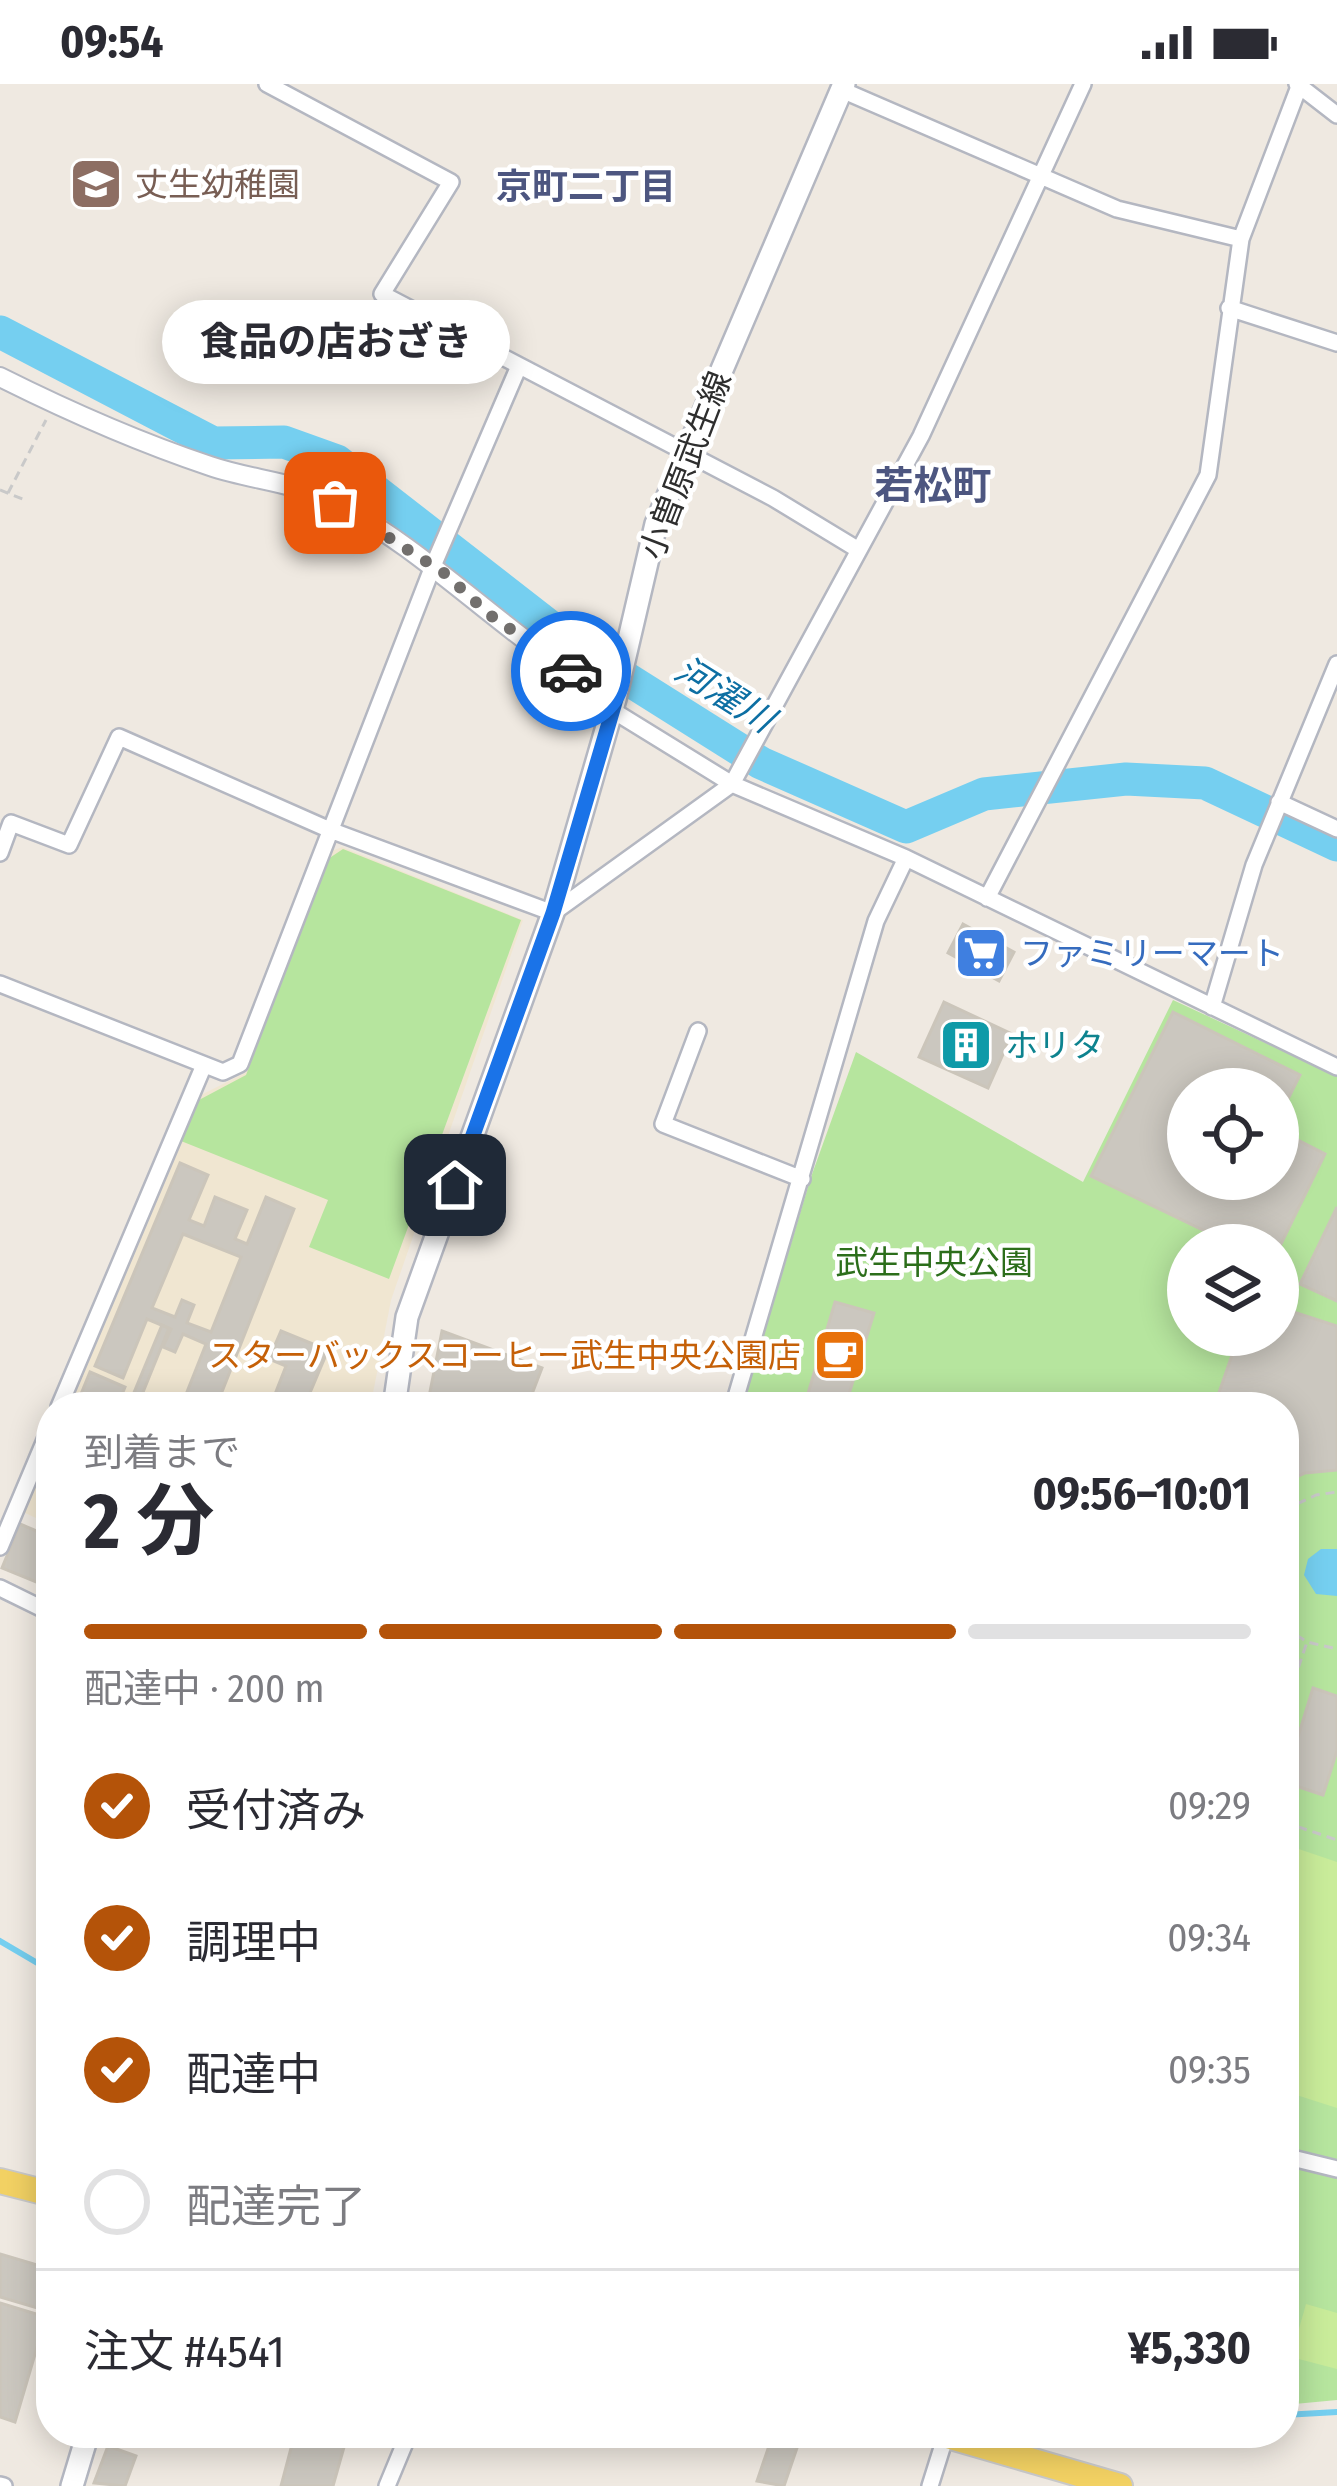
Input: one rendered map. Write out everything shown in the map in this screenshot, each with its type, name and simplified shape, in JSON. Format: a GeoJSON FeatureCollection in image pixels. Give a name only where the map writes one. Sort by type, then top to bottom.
{"type":"FeatureCollection","features":[{"type":"Feature","properties":{"kind":"main road","name":"小曽原武生線"},"geometry":{"type":"LineString","coordinates":[[396,1392],[407,1317],[553,913],[615,702],[650,545],[843,87]]}},
{"type":"Feature","properties":{"kind":"main road"},"geometry":{"type":"LineString","coordinates":[[0,2181],[36,2190]]}},
{"type":"Feature","properties":{"kind":"main road"},"geometry":{"type":"LineString","coordinates":[[72,2486],[83,2448]]}},
{"type":"Feature","properties":{"kind":"main road"},"geometry":{"type":"LineString","coordinates":[[989,2448],[1120,2486]]}},
{"type":"Feature","properties":{"kind":"street"},"geometry":{"type":"LineString","coordinates":[[267,84],[451,182],[382,294],[686,453],[857,550]]}},
{"type":"Feature","properties":{"kind":"street"},"geometry":{"type":"LineString","coordinates":[[0,853],[11,823],[68,845],[119,737],[330,830],[553,913],[732,784],[921,436],[1083,84]]}},
{"type":"Feature","properties":{"kind":"street"},"geometry":{"type":"LineString","coordinates":[[986,898],[1208,475],[1241,239],[1299,84],[1337,115]]}},
{"type":"Feature","properties":{"kind":"street"},"geometry":{"type":"LineString","coordinates":[[843,87],[1039,179],[1139,217],[1241,239]]}},
{"type":"Feature","properties":{"kind":"street"},"geometry":{"type":"LineString","coordinates":[[1229,308],[1337,343]]}},
{"type":"Feature","properties":{"kind":"street"},"geometry":{"type":"LineString","coordinates":[[0,984],[223,1072],[240,1064],[433,566],[519,366]]}},
{"type":"Feature","properties":{"kind":"street"},"geometry":{"type":"LineString","coordinates":[[0,376],[217,468],[287,481],[335,503],[433,566],[490,615],[732,784],[907,858],[1337,1067]]}},
{"type":"Feature","properties":{"kind":"street"},"geometry":{"type":"LineString","coordinates":[[1211,1007],[1280,802],[1337,664]]}},
{"type":"Feature","properties":{"kind":"street"},"geometry":{"type":"LineString","coordinates":[[1280,802],[1337,829]]}},
{"type":"Feature","properties":{"kind":"street"},"geometry":{"type":"LineString","coordinates":[[738,1392],[877,921],[907,858]]}},
{"type":"Feature","properties":{"kind":"street"},"geometry":{"type":"LineString","coordinates":[[698,1031],[663,1124],[802,1179]]}},
{"type":"Feature","properties":{"kind":"street"},"geometry":{"type":"LineString","coordinates":[[65,1392],[204,1065]]}},
{"type":"Feature","properties":{"kind":"street"},"geometry":{"type":"LineString","coordinates":[[0,1546],[36,1461]]}},
{"type":"Feature","properties":{"kind":"street"},"geometry":{"type":"LineString","coordinates":[[0,1588],[36,1606]]}},
{"type":"Feature","properties":{"kind":"street"},"geometry":{"type":"LineString","coordinates":[[1299,2159],[1337,2168]]}},
{"type":"Feature","properties":{"kind":"street"},"geometry":{"type":"LineString","coordinates":[[387,2486],[403,2448]]}},
{"type":"Feature","properties":{"kind":"street"},"geometry":{"type":"LineString","coordinates":[[930,2486],[938,2448]]}},
{"type":"Feature","properties":{"kind":"path"},"geometry":{"type":"LineString","coordinates":[[8,493],[55,403]]}},
{"type":"Feature","properties":{"kind":"path"},"geometry":{"type":"LineString","coordinates":[[0,490],[25,500]]}},
{"type":"Feature","properties":{"kind":"path"},"geometry":{"type":"LineString","coordinates":[[1299,1503],[1337,1492]]}},
{"type":"Feature","properties":{"kind":"path"},"geometry":{"type":"LineString","coordinates":[[1299,1638],[1337,1648]]}},
{"type":"Feature","properties":{"kind":"path"},"geometry":{"type":"LineString","coordinates":[[1299,1664],[1306,1642]]}},
{"type":"Feature","properties":{"kind":"path"},"geometry":{"type":"LineString","coordinates":[[1299,1827],[1337,1840]]}},
{"type":"Feature","properties":{"kind":"shaded area"},"geometry":{"type":"Polygon","coordinates":[[[342,847],[523,920],[391,1300],[373,1392],[72,1392],[197,1097],[245,1073],[329,852],[342,847]]]}},
{"type":"Feature","properties":{"kind":"shaded area"},"geometry":{"type":"Polygon","coordinates":[[[36,1480],[36,1518],[23,1512],[36,1480]]]}},
{"type":"Feature","properties":{"kind":"green space"},"geometry":{"type":"Polygon","coordinates":[[[343,849],[521,920],[389,1279],[309,1247],[328,1200],[181,1141],[199,1100],[246,1075],[328,859],[343,849]]]}},
{"type":"Feature","properties":{"kind":"green space","name":"武生中央公園"},"geometry":{"type":"Polygon","coordinates":[[[1173,1000],[1337,1076],[1337,2400],[1299,2404],[1299,1392],[746,1392],[811,1177],[856,1052],[1083,1182],[1173,1000]]]}},
{"type":"Feature","properties":{"kind":"green space"},"geometry":{"type":"Polygon","coordinates":[[[1299,1849],[1337,1862],[1337,2108],[1299,2096],[1299,1849]]]}},
{"type":"Feature","properties":{"kind":"green space"},"geometry":{"type":"Polygon","coordinates":[[[1306,2304],[1337,2313],[1337,2369],[1299,2359],[1299,2329],[1306,2304]]]}},
{"type":"Feature","properties":{"kind":"water"},"geometry":{"type":"Polygon","coordinates":[[[1321,1549],[1337,1549],[1337,1596],[1316,1594],[1304,1575],[1308,1559],[1321,1549]]]}},
{"type":"Feature","properties":{"kind":"building","name":"ファミリーマート"},"geometry":{"type":"Polygon","coordinates":[[[963,924],[1014,952],[999,981],[948,953],[963,924]]]}},
{"type":"Feature","properties":{"kind":"building","name":"ホリタ"},"geometry":{"type":"Polygon","coordinates":[[[944,1002],[1012,1034],[988,1088],[919,1057],[944,1002]]]}},
{"type":"Feature","properties":{"kind":"building"},"geometry":{"type":"Polygon","coordinates":[[[1173,1012],[1286,1068],[1167,1068],[1167,1200],[1299,1200],[1299,1141],[1325,1154],[1291,1224],[1190,1224],[1091,1176],[1173,1012]]]}},
{"type":"Feature","properties":{"kind":"building"},"geometry":{"type":"Polygon","coordinates":[[[180,1163],[208,1175],[189,1220],[204,1226],[215,1197],[247,1210],[235,1239],[247,1244],[266,1197],[294,1209],[222,1392],[187,1392],[206,1344],[183,1334],[175,1352],[163,1347],[171,1329],[147,1319],[123,1378],[95,1366],[180,1163]],[[183,1234],[152,1308],[175,1317],[182,1300],[194,1305],[187,1323],[211,1332],[241,1257],[183,1234]]]}},
{"type":"Feature","properties":{"kind":"building"},"geometry":{"type":"Polygon","coordinates":[[[1337,1207],[1337,1301],[1300,1284],[1337,1207]]]}},
{"type":"Feature","properties":{"kind":"building","name":"スターバックスコーヒー武生中央公園店"},"geometry":{"type":"Polygon","coordinates":[[[835,1302],[874,1313],[850,1392],[808,1392],[835,1302]]]}},
{"type":"Feature","properties":{"kind":"building"},"geometry":{"type":"Polygon","coordinates":[[[1299,1314],[1337,1326],[1337,1470],[1299,1476],[1299,1392],[1219,1392],[1232,1356],[1299,1356],[1299,1314]]]}},
{"type":"Feature","properties":{"kind":"building"},"geometry":{"type":"Polygon","coordinates":[[[162,1325],[169,1328],[143,1392],[134,1392],[162,1325]]]}},
{"type":"Feature","properties":{"kind":"building"},"geometry":{"type":"Polygon","coordinates":[[[281,1331],[328,1350],[310,1392],[276,1392],[286,1366],[269,1359],[281,1331]]]}},
{"type":"Feature","properties":{"kind":"building"},"geometry":{"type":"Polygon","coordinates":[[[442,1331],[542,1368],[533,1392],[430,1392],[442,1331]]]}},
{"type":"Feature","properties":{"kind":"building"},"geometry":{"type":"Polygon","coordinates":[[[90,1372],[125,1387],[123,1392],[82,1392],[90,1372]]]}},
{"type":"Feature","properties":{"kind":"building"},"geometry":{"type":"Polygon","coordinates":[[[20,1524],[36,1531],[36,1582],[2,1568],[20,1524]]]}},
{"type":"Feature","properties":{"kind":"building"},"geometry":{"type":"Polygon","coordinates":[[[1313,1688],[1337,1696],[1337,1751],[1323,1795],[1299,1787],[1299,1733],[1313,1688]]]}},
{"type":"Feature","properties":{"kind":"building"},"geometry":{"type":"Polygon","coordinates":[[[0,2254],[36,2265],[36,2308],[0,2297],[0,2254]]]}},
{"type":"Feature","properties":{"kind":"building"},"geometry":{"type":"Polygon","coordinates":[[[0,2303],[36,2314],[36,2351],[15,2422],[0,2417],[0,2303]]]}},
{"type":"Feature","properties":{"kind":"building"},"geometry":{"type":"Polygon","coordinates":[[[107,2448],[136,2456],[125,2486],[94,2483],[107,2448]]]}},
{"type":"Feature","properties":{"kind":"building"},"geometry":{"type":"Polygon","coordinates":[[[291,2448],[344,2448],[333,2486],[281,2486],[291,2448]]]}},
{"type":"Feature","properties":{"kind":"building"},"geometry":{"type":"Polygon","coordinates":[[[768,2448],[797,2448],[784,2486],[757,2481],[768,2448]]]}},
{"type":"Feature","properties":{"kind":"waterway","name":"河濯川"},"geometry":{"type":"LineString","coordinates":[[0,332],[213,443],[284,442],[337,461],[575,646],[761,763],[906,827],[984,794],[1126,779],[1205,783],[1337,845]]}},
{"type":"Feature","properties":{"kind":"waterway"},"geometry":{"type":"LineString","coordinates":[[0,1941],[36,1962]]}},
{"type":"Feature","properties":{"kind":"waterway"},"geometry":{"type":"LineString","coordinates":[[1299,2414],[1337,2412]]}},
{"type":"Feature","properties":{"kind":"way so far"},"geometry":{"type":"LineString","coordinates":[[335,503],[444,573],[490,615],[571,671]]}},
{"type":"Feature","properties":{"kind":"place","name":"丈生幼稚園"},"geometry":{"type":"Point","coordinates":[96,184]}},
{"type":"Feature","properties":{"kind":"place","name":"食品の店おざき"},"geometry":{"type":"Point","coordinates":[335,503]}},
{"type":"Feature","properties":{"kind":"place","name":"ファミリーマート"},"geometry":{"type":"Point","coordinates":[981,953]}},
{"type":"Feature","properties":{"kind":"place","name":"ホリタ"},"geometry":{"type":"Point","coordinates":[966,1045]}},
{"type":"Feature","properties":{"kind":"place","name":"スターバックスコーヒー武生中央公園店"},"geometry":{"type":"Point","coordinates":[840,1355]}},
{"type":"Feature","properties":{"kind":"district","name":"京町二丁目"},"geometry":{"type":"Point","coordinates":[586,186]}},
{"type":"Feature","properties":{"kind":"district","name":"若松町"},"geometry":{"type":"Point","coordinates":[933,485]}},
{"type":"Feature","properties":{"kind":"route"},"geometry":{"type":"LineString","coordinates":[[455,1185],[553,913],[616,699],[571,671]]}}]}
